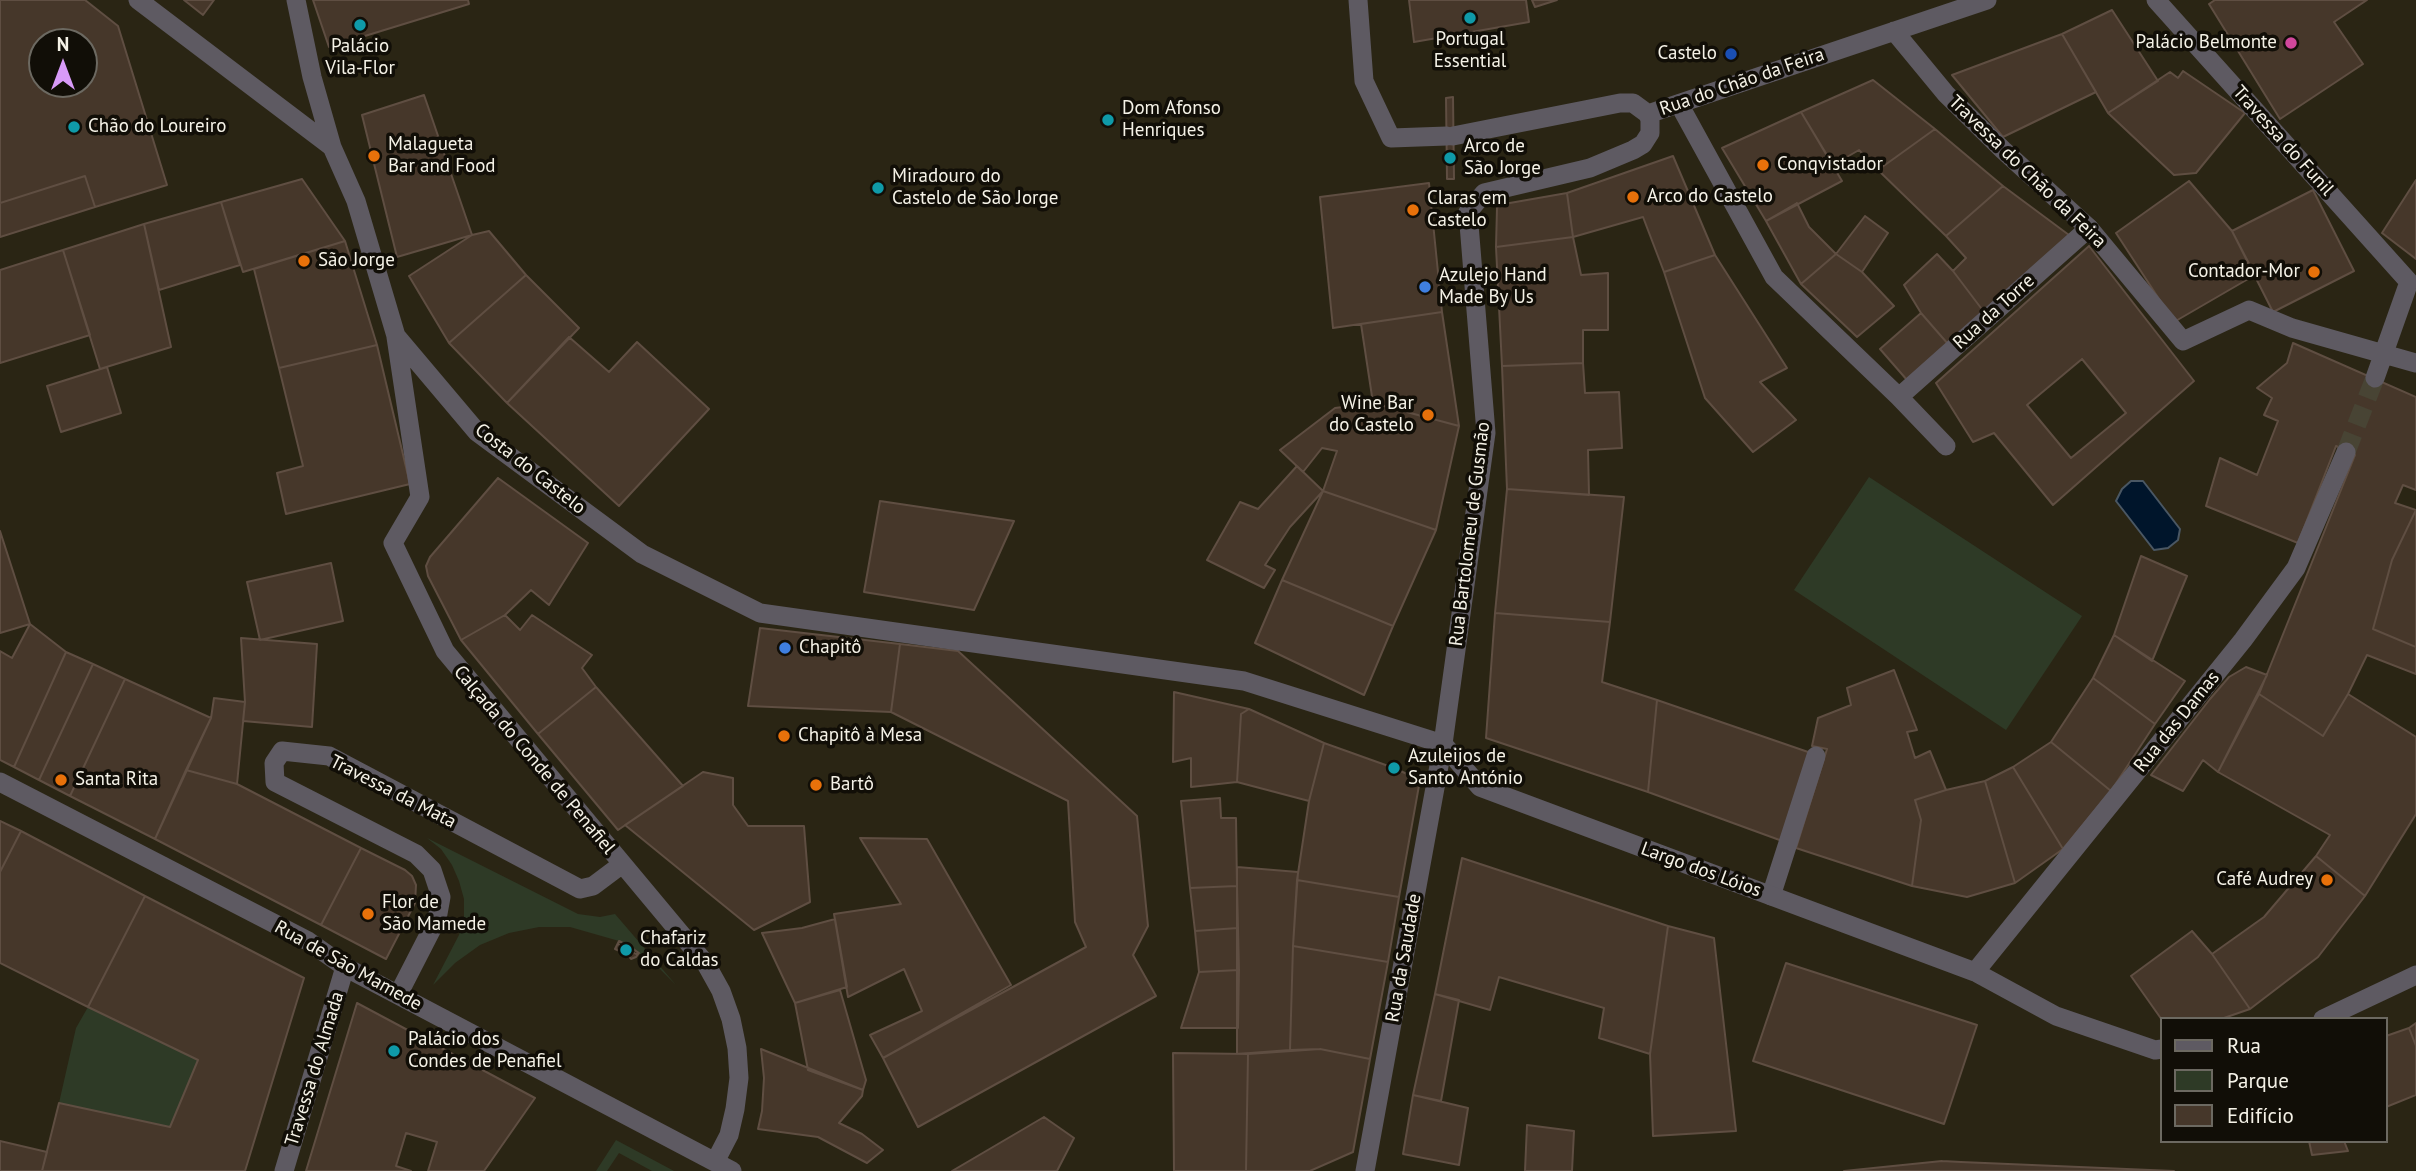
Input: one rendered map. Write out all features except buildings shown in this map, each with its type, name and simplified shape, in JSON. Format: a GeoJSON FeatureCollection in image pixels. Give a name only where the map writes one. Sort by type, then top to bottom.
{"type":"FeatureCollection","features":[{"type":"Feature","properties":{"kind":"street"},"geometry":{"type":"LineString","coordinates":[[138,0],[332,147]]}},
{"type":"Feature","properties":{"kind":"street","name":"Costa do Castelo"},"geometry":{"type":"LineString","coordinates":[[296,0],[312,77],[332,147],[356,201],[396,336],[477,432],[642,554],[760,612],[1244,681],[1443,744]]}},
{"type":"Feature","properties":{"kind":"street","name":"Rua do Chão da Feira"},"geometry":{"type":"LineString","coordinates":[[1358,0],[1364,81],[1391,138],[1450,136],[1620,103],[1633,103],[1647,114],[1987,0]]}},
{"type":"Feature","properties":{"kind":"street","name":"Travessa do Funil"},"geometry":{"type":"LineString","coordinates":[[2157,0],[2413,283]]}},
{"type":"Feature","properties":{"kind":"street","name":"Travessa do Chão da Feira"},"geometry":{"type":"LineString","coordinates":[[1894,31],[1946,94],[2089,228],[2183,341],[2249,310],[2292,328],[2384,353]]}},
{"type":"Feature","properties":{"kind":"street"},"geometry":{"type":"LineString","coordinates":[[1679,104],[1774,277],[1946,446]]}},
{"type":"Feature","properties":{"kind":"street","name":"Rua Bartolomeu de Gusmão"},"geometry":{"type":"LineString","coordinates":[[1443,744],[1486,433],[1468,212],[1484,193],[1590,168],[1633,150],[1643,144],[1650,133],[1647,114]]}},
{"type":"Feature","properties":{"kind":"street","name":"Rua da Torre"},"geometry":{"type":"LineString","coordinates":[[1899,397],[2089,228]]}},
{"type":"Feature","properties":{"kind":"street"},"geometry":{"type":"LineString","coordinates":[[2375,377],[2413,283]]}},
{"type":"Feature","properties":{"kind":"street","name":"Calçada do Conde de Penafiel"},"geometry":{"type":"LineString","coordinates":[[396,336],[420,497],[393,543],[445,651],[706,964],[721,990],[737,1048],[739,1078],[724,1166]]}},
{"type":"Feature","properties":{"kind":"street"},"geometry":{"type":"LineString","coordinates":[[2384,353],[2416,363]]}},
{"type":"Feature","properties":{"kind":"street","name":"Rua das Damas"},"geometry":{"type":"LineString","coordinates":[[1975,972],[2243,640],[2296,568],[2346,452]]}},
{"type":"Feature","properties":{"kind":"street","name":"Largo dos Lóios"},"geometry":{"type":"LineString","coordinates":[[1443,744],[1480,787],[1975,972],[2056,1016],[2155,1050],[2160,1049]]}},
{"type":"Feature","properties":{"kind":"street","name":"Rua da Saudade"},"geometry":{"type":"LineString","coordinates":[[1365,1171],[1443,744]]}},
{"type":"Feature","properties":{"kind":"street","name":"Travessa da Mata"},"geometry":{"type":"LineString","coordinates":[[398,995],[437,919],[441,897],[432,870],[416,854],[275,782],[274,763],[282,751],[329,756],[580,889],[593,886],[621,865]]}},
{"type":"Feature","properties":{"kind":"street"},"geometry":{"type":"LineString","coordinates":[[1771,896],[1816,755]]}},
{"type":"Feature","properties":{"kind":"street","name":"Rua de São Mamede"},"geometry":{"type":"LineString","coordinates":[[0,782],[308,942],[345,967],[724,1166]]}},
{"type":"Feature","properties":{"kind":"street","name":"Travessa do Almada"},"geometry":{"type":"LineString","coordinates":[[284,1171],[345,967]]}},
{"type":"Feature","properties":{"kind":"street"},"geometry":{"type":"LineString","coordinates":[[2327,1017],[2416,975]]}},
{"type":"Feature","properties":{"kind":"green space"},"geometry":{"type":"Polygon","coordinates":[[[1869,477],[2082,616],[2006,730],[1794,590],[1869,477]]]}},
{"type":"Feature","properties":{"kind":"green space"},"geometry":{"type":"Polygon","coordinates":[[[427,838],[578,914],[600,917],[615,914],[676,985],[654,963],[619,941],[570,927],[539,927],[509,933],[480,945],[455,963],[433,985],[459,935],[464,917],[464,899],[452,865],[441,849],[427,838]]]}},
{"type":"Feature","properties":{"kind":"green space"},"geometry":{"type":"Polygon","coordinates":[[[88,1007],[198,1060],[170,1127],[59,1103],[76,1028],[88,1007]]]}},
{"type":"Feature","properties":{"kind":"green space"},"geometry":{"type":"Polygon","coordinates":[[[616,1140],[674,1171],[652,1171],[619,1153],[607,1171],[596,1171],[616,1140]]]}},
{"type":"Feature","properties":{"kind":"water"},"geometry":{"type":"Polygon","coordinates":[[[2131,481],[2143,481],[2180,529],[2178,540],[2168,548],[2154,550],[2116,501],[2122,489],[2131,481]]]}},
{"type":"Feature","properties":{"kind":"tunnel"},"geometry":{"type":"LineString","coordinates":[[2346,452],[2375,378]]}},
{"type":"Feature","properties":{"kind":"place","name":"Portugal Essential"},"geometry":{"type":"Point","coordinates":[1470,18]}},
{"type":"Feature","properties":{"kind":"place","name":"Palácio Vila-Flor"},"geometry":{"type":"Point","coordinates":[360,25]}},
{"type":"Feature","properties":{"kind":"place","name":"Palácio Belmonte"},"geometry":{"type":"Point","coordinates":[2291,43]}},
{"type":"Feature","properties":{"kind":"place","name":"Castelo"},"geometry":{"type":"Point","coordinates":[1731,54]}},
{"type":"Feature","properties":{"kind":"place","name":"Dom Afonso Henriques"},"geometry":{"type":"Point","coordinates":[1108,120]}},
{"type":"Feature","properties":{"kind":"place","name":"Chão do Loureiro"},"geometry":{"type":"Point","coordinates":[74,127]}},
{"type":"Feature","properties":{"kind":"place","name":"Malagueta Bar and Food"},"geometry":{"type":"Point","coordinates":[374,156]}},
{"type":"Feature","properties":{"kind":"place","name":"Arco de São Jorge"},"geometry":{"type":"Point","coordinates":[1450,158]}},
{"type":"Feature","properties":{"kind":"place","name":"Conqvistador"},"geometry":{"type":"Point","coordinates":[1763,165]}},
{"type":"Feature","properties":{"kind":"place","name":"Miradouro do Castelo de São Jorge"},"geometry":{"type":"Point","coordinates":[878,188]}},
{"type":"Feature","properties":{"kind":"place","name":"Arco do Castelo"},"geometry":{"type":"Point","coordinates":[1633,197]}},
{"type":"Feature","properties":{"kind":"place","name":"Claras em Castelo"},"geometry":{"type":"Point","coordinates":[1413,210]}},
{"type":"Feature","properties":{"kind":"place","name":"São Jorge"},"geometry":{"type":"Point","coordinates":[304,261]}},
{"type":"Feature","properties":{"kind":"place","name":"Contador-Mor"},"geometry":{"type":"Point","coordinates":[2314,272]}},
{"type":"Feature","properties":{"kind":"place","name":"Azulejo Hand Made By Us"},"geometry":{"type":"Point","coordinates":[1425,287]}},
{"type":"Feature","properties":{"kind":"place","name":"Wine Bar do Castelo"},"geometry":{"type":"Point","coordinates":[1428,415]}},
{"type":"Feature","properties":{"kind":"place","name":"Chapitô"},"geometry":{"type":"Point","coordinates":[785,648]}},
{"type":"Feature","properties":{"kind":"place","name":"Chapitô à Mesa"},"geometry":{"type":"Point","coordinates":[784,736]}},
{"type":"Feature","properties":{"kind":"place","name":"Azuleijos de Santo António"},"geometry":{"type":"Point","coordinates":[1394,768]}},
{"type":"Feature","properties":{"kind":"place","name":"Santa Rita"},"geometry":{"type":"Point","coordinates":[61,780]}},
{"type":"Feature","properties":{"kind":"place","name":"Bartô"},"geometry":{"type":"Point","coordinates":[816,785]}},
{"type":"Feature","properties":{"kind":"place","name":"Café Audrey"},"geometry":{"type":"Point","coordinates":[2327,880]}},
{"type":"Feature","properties":{"kind":"place","name":"Flor de São Mamede"},"geometry":{"type":"Point","coordinates":[368,914]}},
{"type":"Feature","properties":{"kind":"place","name":"Chafariz do Caldas"},"geometry":{"type":"Point","coordinates":[626,950]}},
{"type":"Feature","properties":{"kind":"place","name":"Palácio dos Condes de Penafiel"},"geometry":{"type":"Point","coordinates":[394,1051]}}]}
